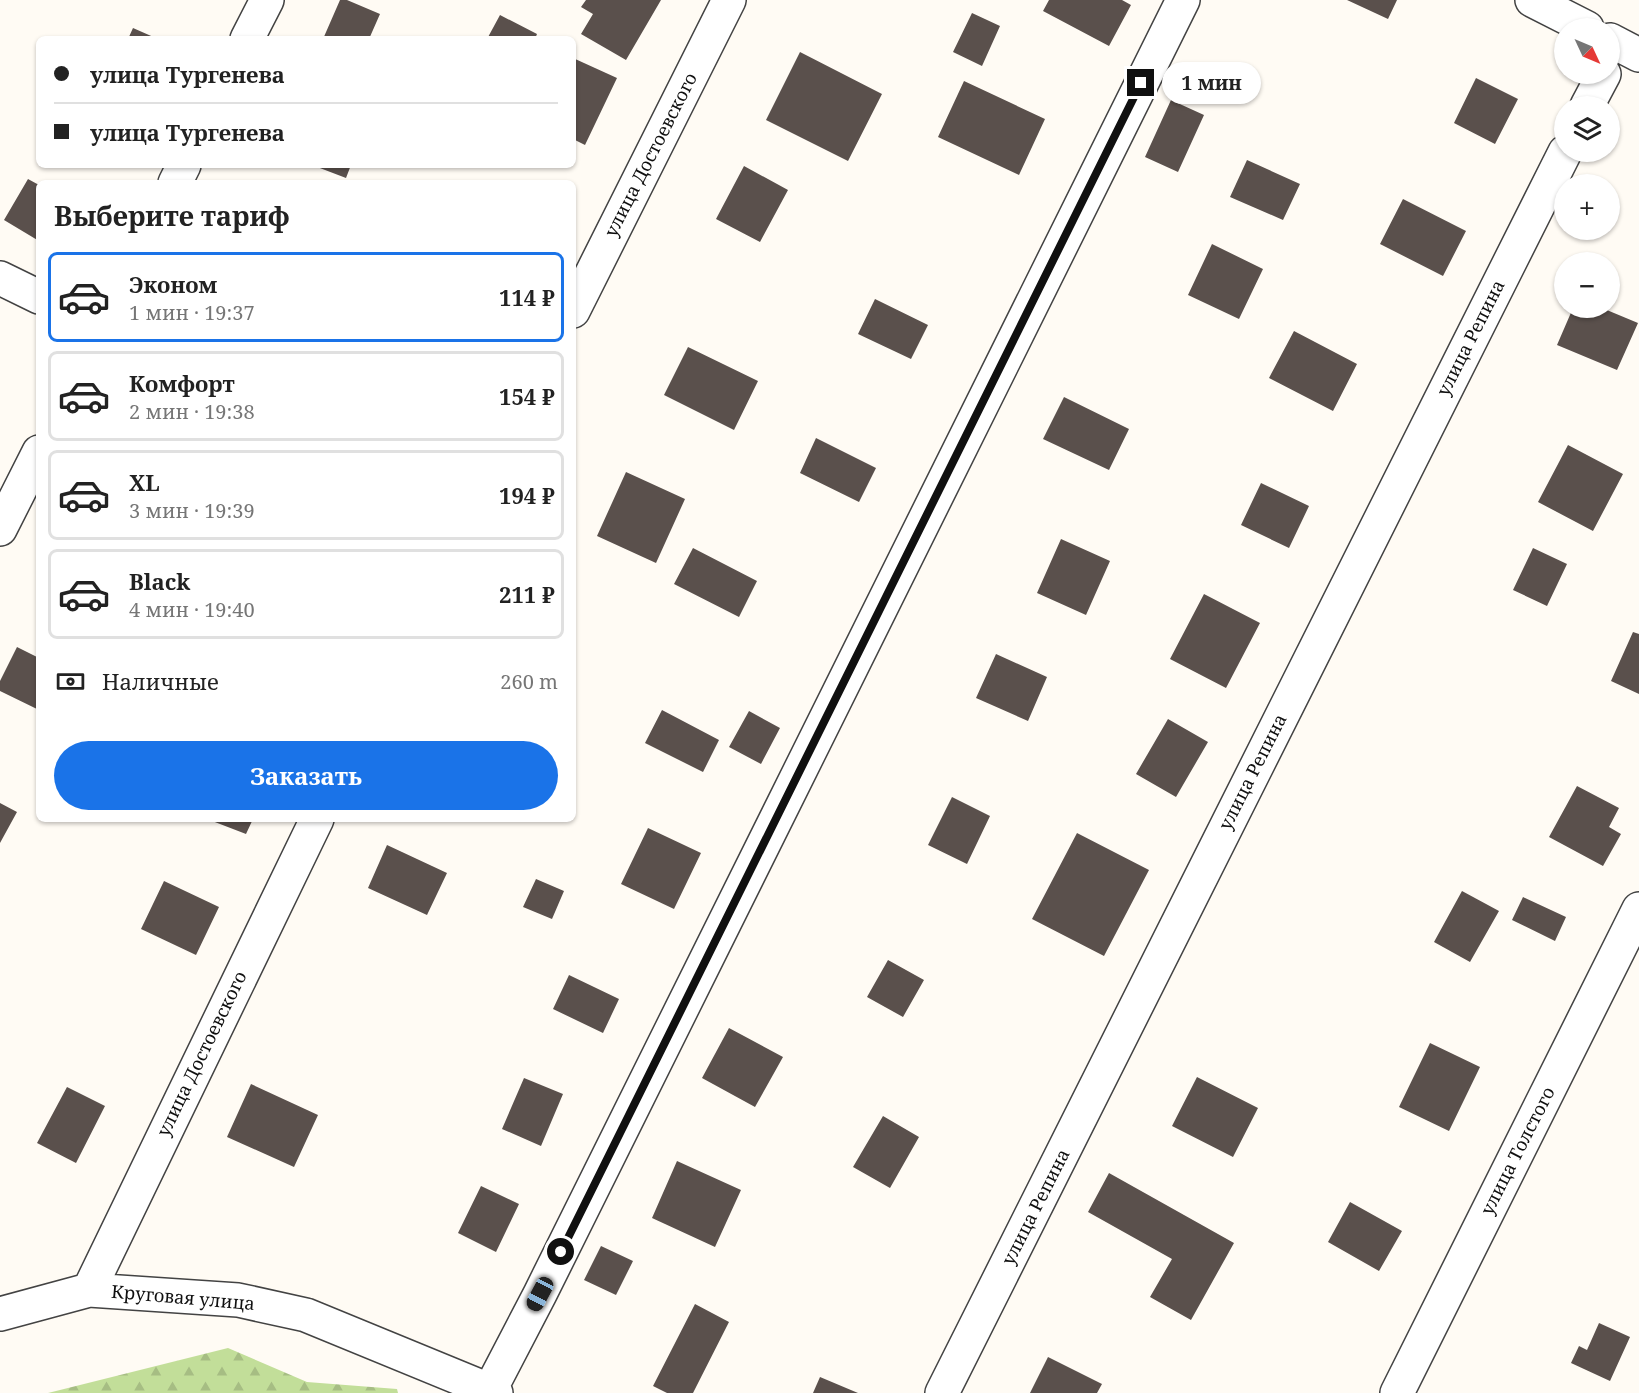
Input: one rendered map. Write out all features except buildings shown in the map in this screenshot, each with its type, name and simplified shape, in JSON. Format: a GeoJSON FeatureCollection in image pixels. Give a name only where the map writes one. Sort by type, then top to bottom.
{"type":"FeatureCollection","features":[{"type":"Feature","properties":{"kind":"street"},"geometry":{"type":"LineString","coordinates":[[249,36],[267,0]]}},
{"type":"Feature","properties":{"kind":"street","name":"улица Достоевского"},"geometry":{"type":"LineString","coordinates":[[576,305],[729,0]]}},
{"type":"Feature","properties":{"kind":"street"},"geometry":{"type":"LineString","coordinates":[[493,1391],[1183,0]]}},
{"type":"Feature","properties":{"kind":"street"},"geometry":{"type":"LineString","coordinates":[[1532,0],[1567,18]]}},
{"type":"Feature","properties":{"kind":"street","name":"улица Репина"},"geometry":{"type":"LineString","coordinates":[[942,1393],[1560,162]]}},
{"type":"Feature","properties":{"kind":"street"},"geometry":{"type":"LineString","coordinates":[[0,278],[36,296]]}},
{"type":"Feature","properties":{"kind":"street"},"geometry":{"type":"LineString","coordinates":[[0,528],[36,458]]}},
{"type":"Feature","properties":{"kind":"street","name":"улица Достоевского"},"geometry":{"type":"LineString","coordinates":[[89,1290],[316,822]]}},
{"type":"Feature","properties":{"kind":"street","name":"улица Толстого"},"geometry":{"type":"LineString","coordinates":[[1397,1393],[1639,909]]}},
{"type":"Feature","properties":{"kind":"street","name":"Круговая улица"},"geometry":{"type":"LineString","coordinates":[[0,1314],[89,1290],[238,1300],[306,1315],[493,1391]]}},
{"type":"Feature","properties":{"kind":"green space"},"geometry":{"type":"Polygon","coordinates":[[[228,1348],[307,1382],[397,1389],[398,1393],[48,1393],[228,1348]]]}},
{"type":"Feature","properties":{"kind":"route"},"geometry":{"type":"LineString","coordinates":[[561,1252],[1141,83]]}}]}
